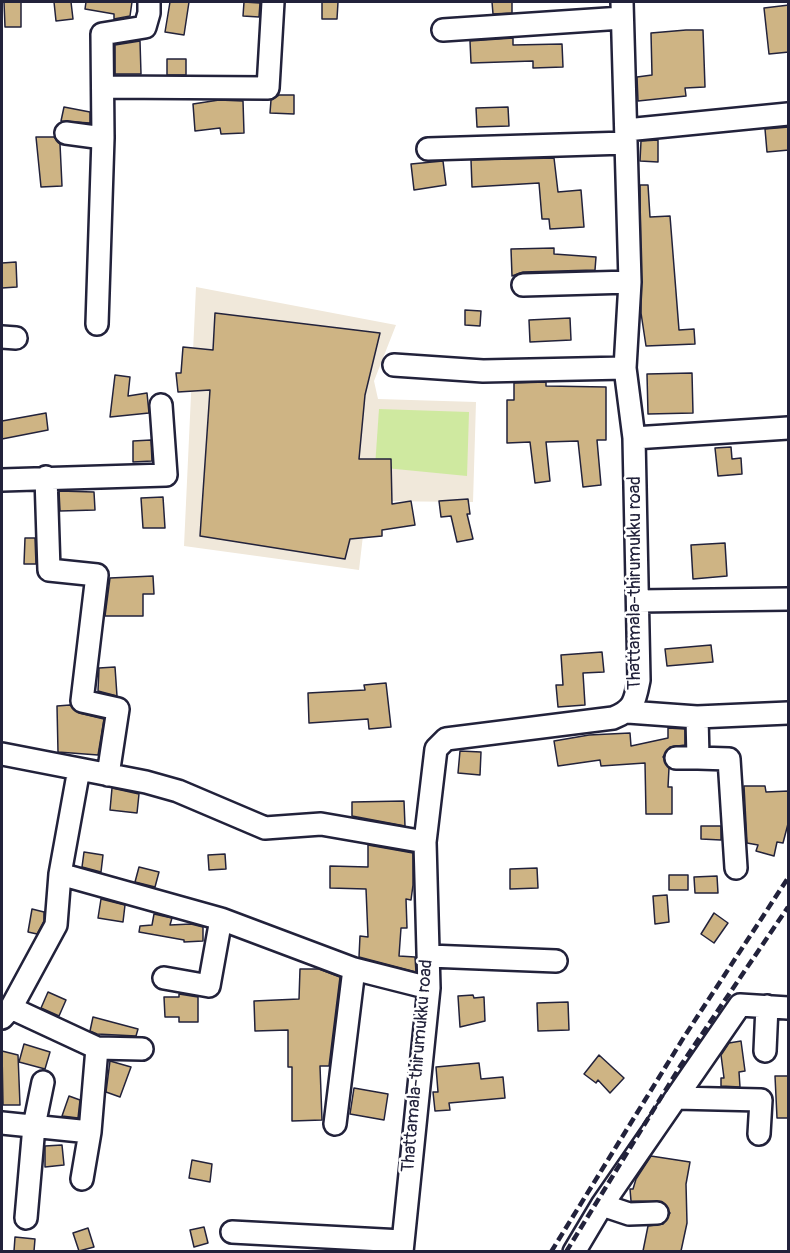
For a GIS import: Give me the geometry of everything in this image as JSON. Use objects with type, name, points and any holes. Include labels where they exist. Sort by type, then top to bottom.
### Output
[{"type":"street","points":[[97,324],[103,138],[102,34],[144,27],[149,13],[149,2]]},
{"type":"street","points":[[103,87],[268,88],[273,2]]},
{"type":"street","points":[[443,30],[622,10]]},
{"type":"street","name":"Thattamala-thirumukku road","points":[[402,1246],[429,988],[425,843],[436,749],[446,740],[598,721],[628,712],[636,698],[639,680],[634,438],[625,369],[630,282],[622,10]]},
{"type":"street","points":[[428,149],[626,137],[789,114]]},
{"type":"street","points":[[66,133],[103,138]]},
{"type":"street","points":[[523,285],[630,282]]},
{"type":"street","points":[[394,365],[483,370],[625,369]]},
{"type":"street","points":[[2,480],[166,475],[161,405]]},
{"type":"street","points":[[634,438],[789,428]]},
{"type":"street","points":[[46,477],[49,570],[97,576],[82,701],[118,709],[108,775]]},
{"type":"street","points":[[638,601],[789,599]]},
{"type":"street","points":[[628,712],[697,717],[789,713]]},
{"type":"street","points":[[697,717],[698,758]]},
{"type":"street","points":[[2,754],[178,791],[265,828],[328,825],[425,843]]},
{"type":"street","points":[[676,758],[729,759],[736,867]]},
{"type":"street","points":[[79,770],[60,874],[56,925],[6,1013],[97,1048],[142,1049]]},
{"type":"street","points":[[60,874],[221,919],[354,969],[429,988]]},
{"type":"street","points":[[164,978],[209,986],[221,919]]},
{"type":"street","points":[[429,956],[556,961]]},
{"type":"street","points":[[335,1124],[354,969]]},
{"type":"street","points":[[574,1251],[602,1205],[740,1005],[789,1008]]},
{"type":"street","points":[[765,1051],[767,1006]]},
{"type":"street","points":[[82,1179],[90,1132],[97,1048]]},
{"type":"street","points":[[26,1218],[34,1126],[43,1082]]},
{"type":"street","points":[[676,1098],[761,1100],[759,1134]]},
{"type":"street","points":[[2,1123],[90,1132]]},
{"type":"street","points":[[602,1205],[629,1214],[657,1213]]},
{"type":"street","points":[[232,1232],[402,1246]]},
{"type":"shaded area","points":[[196,287],[396,325],[374,381],[378,399],[476,402],[473,502],[367,501],[359,570],[184,546]]},
{"type":"green space","points":[[379,409],[469,412],[467,476],[375,467]]},
{"type":"building","points":[[4,2],[21,2],[21,27],[5,27]]},
{"type":"building","points":[[54,2],[71,2],[73,19],[56,21]]},
{"type":"building","points":[[86,2],[132,2],[130,16],[114,19],[114,14],[85,9]]},
{"type":"building","points":[[170,2],[189,2],[184,35],[165,32]]},
{"type":"building","points":[[244,2],[260,3],[259,17],[243,16]]},
{"type":"building","points":[[322,2],[338,2],[337,19],[322,19]]},
{"type":"building","points":[[492,2],[512,2],[512,13],[493,14]]},
{"type":"building","points":[[789,5],[789,52],[769,54],[764,8]]},
{"type":"building","points":[[703,30],[705,87],[685,88],[686,96],[638,101],[637,77],[652,75],[651,33]]},
{"type":"building","points":[[513,38],[513,45],[562,44],[563,67],[533,68],[533,61],[471,63],[470,41]]},
{"type":"building","points":[[140,41],[141,74],[115,74],[115,45]]},
{"type":"building","points":[[167,59],[186,59],[186,75],[167,75]]},
{"type":"building","points":[[279,95],[294,95],[294,114],[270,113],[271,100]]},
{"type":"building","points":[[219,100],[243,101],[244,133],[221,134],[220,128],[195,131],[193,104]]},
{"type":"building","points":[[64,107],[90,112],[90,123],[61,121]]},
{"type":"building","points":[[508,107],[509,126],[477,127],[476,108]]},
{"type":"building","points":[[789,127],[789,150],[767,152],[765,129]]},
{"type":"building","points":[[36,137],[54,137],[60,144],[62,186],[41,187]]},
{"type":"building","points":[[658,140],[658,162],[640,161],[641,141]]},
{"type":"building","points":[[554,158],[558,192],[581,190],[584,227],[550,229],[549,219],[542,219],[539,183],[472,187],[471,160]]},
{"type":"building","points":[[443,161],[446,185],[414,190],[411,164]]},
{"type":"building","points":[[640,185],[648,185],[650,217],[670,216],[679,330],[694,329],[695,344],[646,346],[641,313]]},
{"type":"building","points":[[554,248],[554,254],[596,257],[595,270],[523,272],[512,276],[511,249]]},
{"type":"building","points":[[16,262],[17,287],[2,288],[2,263]]},
{"type":"building","points":[[465,310],[481,311],[480,326],[465,325]]},
{"type":"building","points":[[215,313],[380,333],[365,395],[359,459],[391,459],[392,504],[411,501],[415,525],[382,530],[382,536],[350,539],[345,559],[200,536],[210,390],[178,392],[176,373],[181,373],[183,347],[213,350]]},
{"type":"building","points":[[570,318],[571,340],[530,342],[529,320]]},
{"type":"building","points":[[692,373],[693,413],[648,414],[647,374]]},
{"type":"building","points":[[115,375],[130,377],[128,396],[147,393],[149,413],[110,417]]},
{"type":"building","points":[[546,382],[546,386],[606,387],[606,440],[597,440],[601,485],[583,487],[578,441],[546,442],[550,481],[535,483],[530,442],[507,443],[507,400],[514,400],[514,383]]},
{"type":"building","points":[[46,413],[48,430],[2,439],[2,421]]},
{"type":"building","points":[[151,440],[152,461],[133,462],[133,441]]},
{"type":"building","points":[[731,447],[732,459],[741,458],[742,474],[718,476],[715,448]]},
{"type":"building","points":[[59,491],[94,492],[95,510],[60,511]]},
{"type":"building","points":[[163,497],[165,528],[143,528],[141,498]]},
{"type":"building","points":[[468,499],[470,514],[467,514],[473,539],[457,542],[451,516],[441,517],[439,501]]},
{"type":"building","points":[[25,538],[35,538],[36,564],[24,564]]},
{"type":"building","points":[[725,543],[727,576],[693,579],[691,545]]},
{"type":"building","points":[[153,576],[154,594],[143,594],[143,616],[105,616],[110,578]]},
{"type":"building","points":[[711,645],[713,662],[667,666],[665,649]]},
{"type":"building","points":[[602,652],[604,672],[583,673],[585,705],[558,707],[556,685],[563,685],[561,655]]},
{"type":"building","points":[[115,667],[117,696],[98,691],[99,668]]},
{"type":"building","points":[[386,683],[391,727],[369,729],[368,719],[309,723],[308,693],[365,690],[364,685]]},
{"type":"building","points":[[70,705],[79,713],[104,719],[98,755],[58,752],[57,706]]},
{"type":"building","points":[[668,728],[685,729],[685,745],[670,747],[663,757],[669,768],[668,787],[672,787],[672,814],[646,814],[645,763],[601,766],[600,760],[558,766],[554,741],[589,735],[630,733],[631,746],[668,738]]},
{"type":"building","points":[[460,751],[481,752],[480,775],[458,773]]},
{"type":"building","points":[[744,786],[765,786],[766,792],[789,791],[789,820],[783,843],[777,842],[774,856],[756,851],[758,845],[747,843]]},
{"type":"building","points":[[112,788],[139,794],[137,813],[110,810]]},
{"type":"building","points":[[404,801],[405,826],[352,816],[352,802]]},
{"type":"building","points":[[701,826],[721,826],[721,840],[701,839]]},
{"type":"building","points":[[368,845],[413,853],[411,900],[406,899],[407,928],[401,928],[399,956],[415,957],[416,972],[359,957],[360,936],[368,937],[366,889],[330,888],[330,866],[368,867]]},
{"type":"building","points":[[84,852],[103,855],[101,872],[82,867]]},
{"type":"building","points":[[225,854],[226,869],[209,870],[208,855]]},
{"type":"building","points":[[139,867],[159,872],[155,887],[135,882]]},
{"type":"building","points":[[537,868],[538,888],[510,889],[510,869]]},
{"type":"building","points":[[669,875],[688,875],[688,890],[669,890]]},
{"type":"building","points":[[717,876],[718,893],[695,893],[694,877]]},
{"type":"building","points":[[667,895],[669,922],[655,924],[653,896]]},
{"type":"building","points":[[101,899],[125,905],[123,922],[98,918]]},
{"type":"building","points":[[32,909],[44,912],[44,921],[37,934],[28,932]]},
{"type":"building","points":[[714,913],[728,923],[714,943],[701,934]]},
{"type":"building","points":[[154,914],[172,918],[170,925],[191,924],[203,927],[203,941],[184,942],[184,940],[139,932],[140,926],[152,925]]},
{"type":"building","points":[[300,969],[319,969],[340,977],[329,1066],[320,1066],[322,1120],[292,1121],[292,1067],[288,1067],[288,1030],[255,1031],[254,1001],[299,999]]},
{"type":"building","points":[[48,992],[66,1000],[59,1016],[41,1008]]},
{"type":"building","points":[[179,994],[198,997],[198,1022],[179,1022],[179,1017],[165,1017],[164,997],[179,997]]},
{"type":"building","points":[[473,995],[474,998],[484,997],[485,1021],[460,1027],[458,996]]},
{"type":"building","points":[[568,1002],[569,1030],[538,1031],[537,1003]]},
{"type":"building","points":[[93,1017],[138,1029],[136,1036],[97,1034],[90,1031]]},
{"type":"building","points":[[741,1041],[745,1071],[739,1072],[740,1087],[721,1086],[721,1078],[724,1078],[721,1055],[729,1043]]},
{"type":"building","points":[[24,1044],[50,1052],[45,1069],[19,1062]]},
{"type":"building","points":[[2,1051],[18,1055],[20,1105],[3,1105]]},
{"type":"building","points":[[599,1055],[624,1078],[610,1093],[598,1080],[596,1083],[584,1074]]},
{"type":"building","points":[[110,1061],[131,1067],[120,1097],[106,1092]]},
{"type":"building","points":[[479,1063],[481,1079],[503,1077],[505,1098],[449,1103],[450,1110],[435,1111],[433,1092],[438,1092],[436,1067]]},
{"type":"building","points":[[775,1076],[789,1076],[789,1118],[777,1118]]},
{"type":"building","points":[[354,1088],[388,1094],[384,1120],[350,1114]]},
{"type":"building","points":[[69,1096],[80,1100],[78,1118],[62,1116]]},
{"type":"building","points":[[62,1145],[64,1165],[45,1167],[45,1146]]},
{"type":"building","points":[[651,1156],[690,1162],[686,1184],[687,1223],[681,1251],[643,1251],[648,1226],[663,1224],[670,1213],[662,1202],[631,1201],[630,1189],[633,1189],[636,1179]]},
{"type":"building","points":[[192,1160],[212,1164],[210,1182],[189,1178]]},
{"type":"building","points":[[204,1227],[208,1243],[194,1247],[190,1230]]},
{"type":"building","points":[[88,1228],[94,1247],[79,1251],[73,1233]]},
{"type":"building","points":[[15,1237],[35,1239],[34,1251],[14,1251]]},
{"type":"railway","points":[[551,1252],[684,1037],[788,878]]},
{"type":"railway","points":[[566,1252],[681,1065],[788,907]]}]
